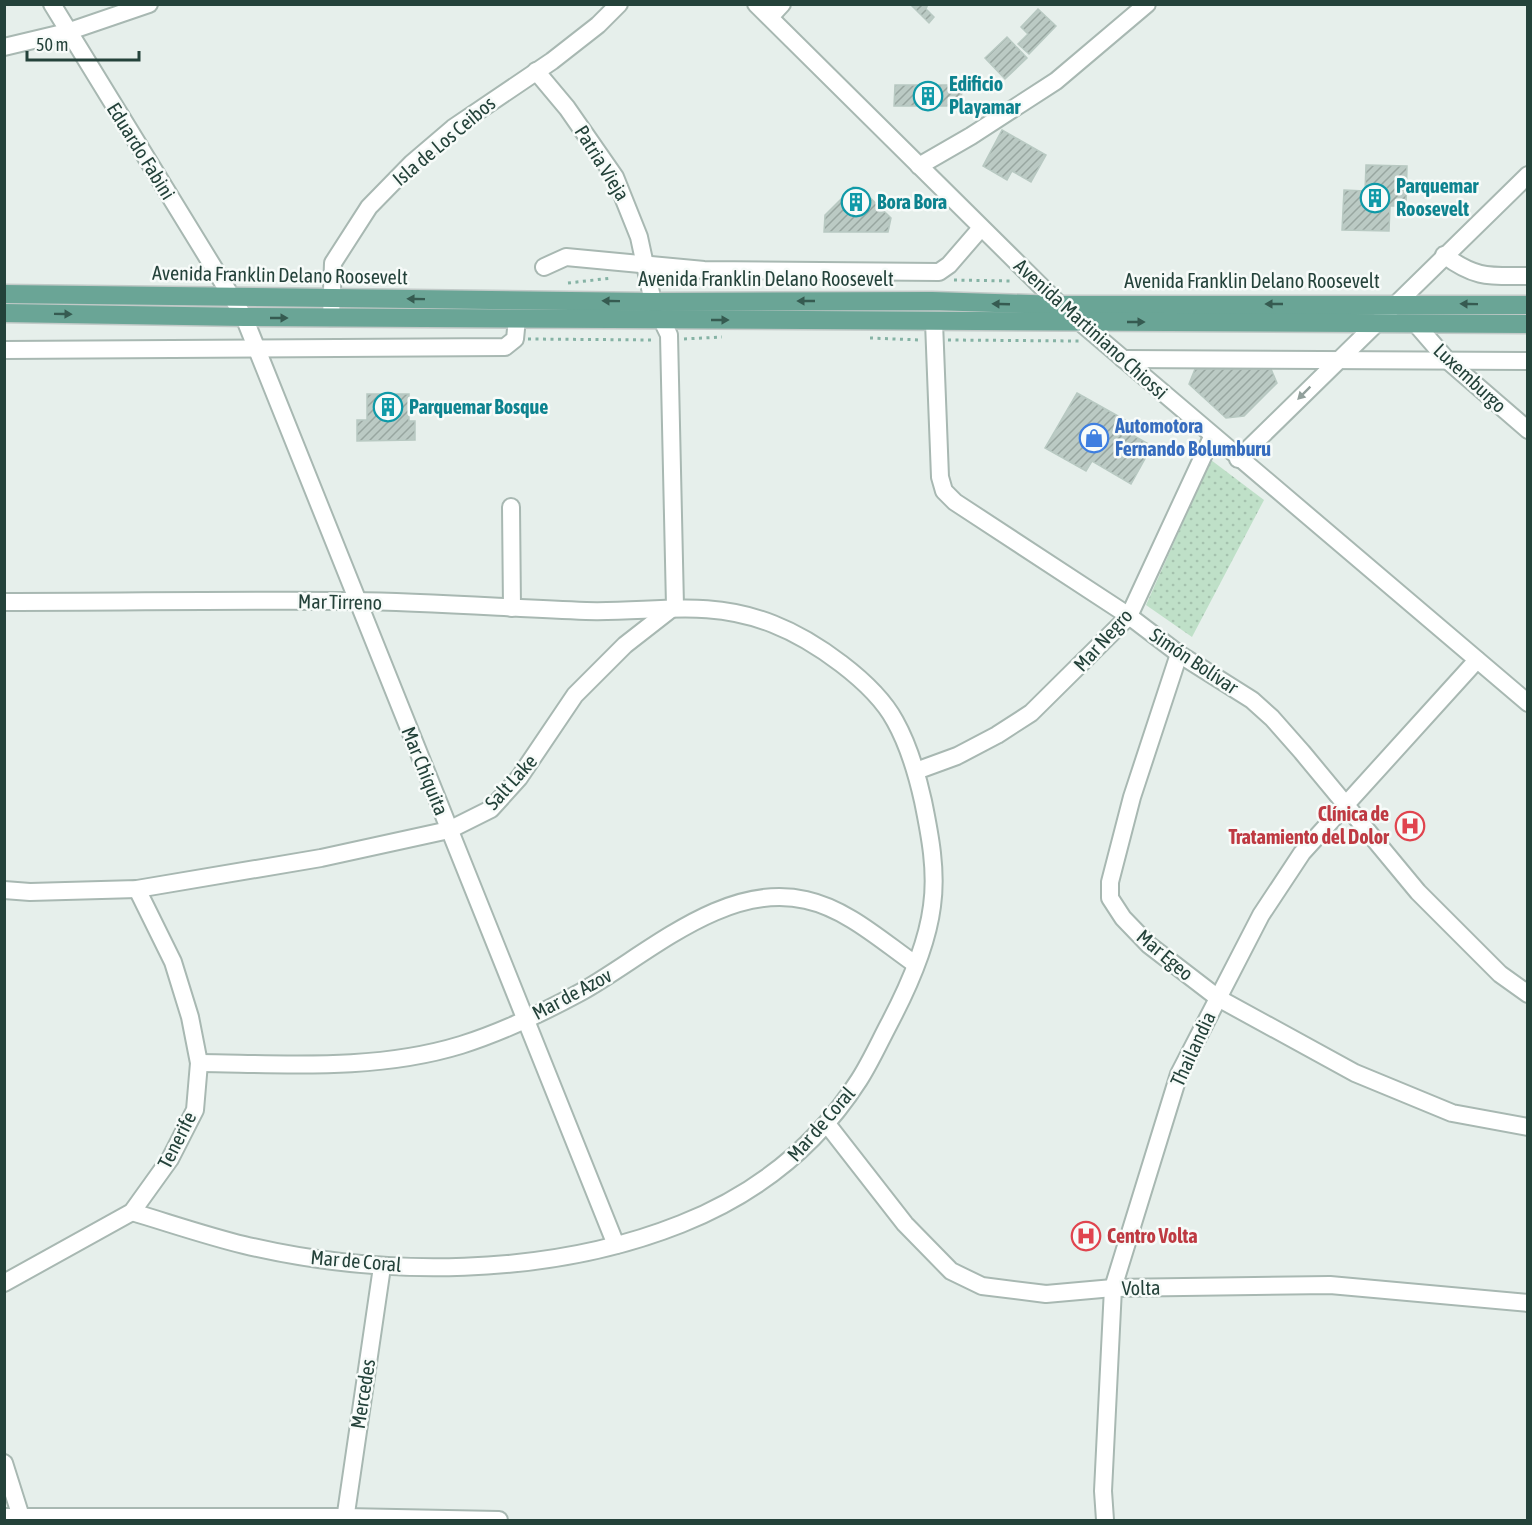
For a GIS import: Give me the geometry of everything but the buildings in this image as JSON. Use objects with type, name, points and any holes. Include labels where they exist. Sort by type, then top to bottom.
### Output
[{"type":"main road","name":"Avenida Franklin Delano Roosevelt","points":[[4,294],[653,302],[932,301],[1060,305],[1395,303],[1527,305]]},
{"type":"main road","name":"Avenida Franklin Delano Roosevelt","points":[[4,313],[662,320],[934,331],[1078,321],[1527,324]]},
{"type":"street","name":"Eduardo Fabini","points":[[52,4],[67,32],[232,297]]},
{"type":"street","points":[[4,47],[67,32],[149,4]]},
{"type":"street","name":"Isla de Los Ceibos","points":[[331,318],[333,263],[369,207],[412,163],[453,128],[598,26],[619,4]]},
{"type":"street","name":"Avenida Martiniano Chiossi","points":[[756,4],[1060,305],[1212,437],[1527,703]]},
{"type":"street","points":[[770,17],[782,4]]},
{"type":"street","points":[[919,166],[971,136],[1056,81],[1147,4]]},
{"type":"street","name":"Patria Vieja","points":[[536,71],[567,108],[615,177],[639,237],[643,265],[653,302],[662,320]]},
{"type":"street","points":[[1238,459],[1336,360],[1527,176]]},
{"type":"street","points":[[544,267],[566,257],[704,270],[939,272],[949,265],[981,228]]},
{"type":"street","points":[[1444,255],[1460,267],[1482,276],[1527,276]]},
{"type":"street","name":"Mar Chiquita","points":[[232,297],[244,317],[616,1245]]},
{"type":"street","points":[[4,350],[506,347],[515,339],[517,319]]},
{"type":"street","points":[[662,320],[669,340],[675,606]]},
{"type":"street","name":"Luxemburgo","points":[[1415,323],[1447,360],[1527,430]]},
{"type":"street","name":"Simón Bolívar","points":[[934,331],[940,477],[944,491],[955,502],[1129,616],[1179,654],[1227,683],[1272,718],[1345,802],[1418,892],[1500,974],[1527,994]]},
{"type":"street","points":[[1123,359],[1527,361]]},
{"type":"street","name":"Mar Negro","points":[[916,771],[967,751],[1031,713],[1129,616],[1212,437]]},
{"type":"street","points":[[512,507],[512,608]]},
{"type":"street","name":"Mar Tirreno","points":[[4,602],[357,602],[625,612],[675,606]]},
{"type":"street","name":"Mar de Coral","points":[[132,1212],[244,1245],[327,1261],[382,1267],[480,1265],[542,1260],[616,1245],[681,1224],[740,1195],[784,1167],[827,1124],[860,1079],[898,1005],[926,934],[933,902],[933,871],[929,832],[916,771],[894,718],[857,677],[811,642],[772,624],[727,609],[675,606]]},
{"type":"street","name":"Salt Lake","points":[[4,890],[30,892],[137,889],[321,858],[448,830],[491,809],[519,778],[575,695],[625,645],[675,606]]},
{"type":"street","name":"Mar Egeo","points":[[1179,654],[1132,797],[1110,882],[1110,898],[1123,918],[1149,945],[1218,998],[1345,1068],[1413,1099],[1452,1113],[1527,1127]]},
{"type":"street","name":"Thailandia","points":[[1105,1521],[1103,1491],[1113,1288],[1179,1074],[1261,915],[1302,853],[1345,802],[1477,660]]},
{"type":"street","name":"Tenerife","points":[[4,1283],[132,1212],[170,1159],[195,1110],[199,1063],[190,1017],[173,962],[137,889]]},
{"type":"street","name":"Mar de Azov","points":[[199,1063],[333,1065],[395,1060],[461,1045],[524,1020],[581,992],[680,929],[723,909],[763,897],[805,899],[835,909],[915,964]]},
{"type":"street","name":"Volta","points":[[827,1124],[905,1224],[951,1271],[982,1286],[1046,1294],[1113,1288],[1330,1285],[1527,1303]]},
{"type":"street","name":"Mercedes","points":[[345,1519],[382,1267]]},
{"type":"street","points":[[4,1463],[16,1519],[499,1521]]},
{"type":"path","points":[[865,338],[934,331],[1102,342]]},
{"type":"path","points":[[515,339],[669,340],[727,337]]},
{"type":"green space","points":[[1211,460],[1264,500],[1192,637],[1146,605]]},
{"type":"place","name":"Edificio Playamar","points":[[928,96]]},
{"type":"place","name":"Parquemar Roosevelt","points":[[1375,198]]},
{"type":"place","name":"Bora Bora","points":[[856,202]]},
{"type":"place","name":"Parquemar Bosque","points":[[388,407]]},
{"type":"place","name":"Automotora Fernando Bolumburu","points":[[1094,438]]},
{"type":"place","name":"Clínica de Tratamiento del Dolor","points":[[1410,826]]},
{"type":"place","name":"Centro Volta","points":[[1086,1236]]}]
